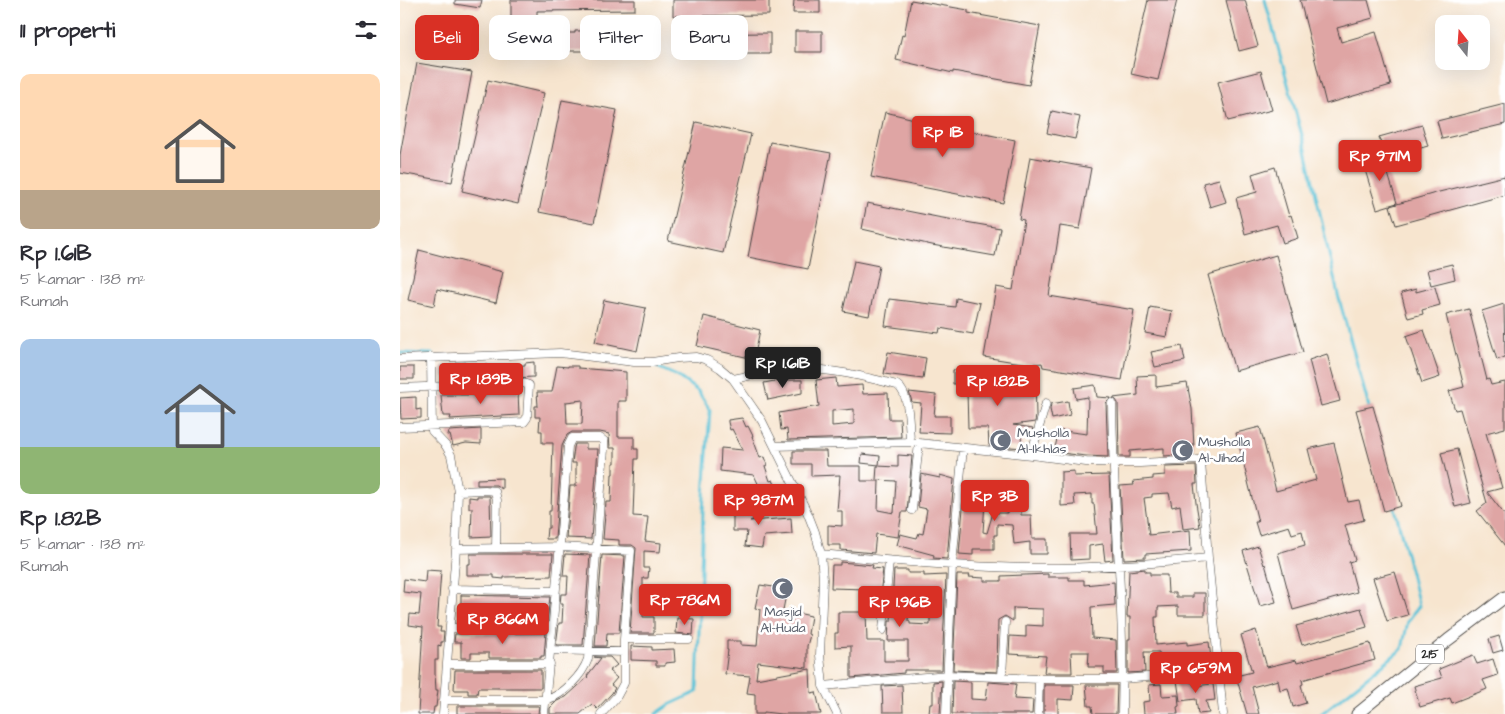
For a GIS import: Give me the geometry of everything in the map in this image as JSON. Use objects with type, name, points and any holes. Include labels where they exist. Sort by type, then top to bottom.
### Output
[{"type":"main road","name":"215","points":[[1357,714],[1448,640],[1505,597]]},
{"type":"street","points":[[400,359],[560,353],[646,362],[696,357],[713,363],[733,379],[762,422],[808,514],[821,554],[823,579],[820,655],[823,686],[838,714]]},
{"type":"street","points":[[432,357],[432,433],[446,446],[451,455],[458,491],[456,549],[443,714]]},
{"type":"street","points":[[733,379],[798,368],[828,370],[897,385],[902,388],[905,395],[910,442]]},
{"type":"street","points":[[400,388],[524,383],[529,385],[527,418],[524,422],[400,427]]},
{"type":"street","points":[[1031,454],[1046,402]]},
{"type":"street","points":[[1112,403],[1112,463],[1119,566],[1123,679],[1122,714]]},
{"type":"street","points":[[445,700],[546,700],[555,697],[565,689],[582,671],[588,659],[604,444],[602,439],[593,437],[574,437],[569,440],[551,627],[550,664],[546,700],[544,714]]},
{"type":"street","points":[[774,446],[910,442],[1031,454],[1086,462],[1140,463],[1197,459],[1201,462],[1223,714]]},
{"type":"street","points":[[912,510],[919,443]]},
{"type":"street","points":[[946,714],[952,565],[963,448]]},
{"type":"street","points":[[458,491],[495,491],[497,500],[496,548]]},
{"type":"street","points":[[456,549],[560,547],[631,551],[624,639],[625,673],[622,689],[601,714]]},
{"type":"street","points":[[821,554],[889,561],[1030,568],[1119,566],[1208,558]]},
{"type":"street","points":[[883,630],[889,561]]},
{"type":"street","points":[[452,589],[555,591]]},
{"type":"street","points":[[1002,676],[1005,622]]},
{"type":"street","points":[[450,628],[551,627]]},
{"type":"street","points":[[624,639],[689,639]]},
{"type":"street","points":[[550,650],[624,652]]},
{"type":"street","points":[[447,664],[550,664]]},
{"type":"street","points":[[823,686],[948,675],[1039,679],[1123,679],[1218,671]]},
{"type":"street","points":[[1038,714],[1039,679]]},
{"type":"building","points":[[455,0],[482,0],[480,8],[455,4]]},
{"type":"building","points":[[511,0],[635,0],[635,10],[537,11],[537,15],[511,15]]},
{"type":"building","points":[[673,0],[769,0],[769,15],[673,15]]},
{"type":"building","points":[[794,0],[820,0],[820,13],[793,13]]},
{"type":"building","points":[[911,0],[1040,26],[1029,85],[953,71],[953,73],[896,60],[902,35],[904,36]]},
{"type":"building","points":[[1148,0],[1177,0],[1158,80],[1131,74]]},
{"type":"building","points":[[1226,0],[1245,0],[1258,46],[1239,51]]},
{"type":"building","points":[[1300,0],[1368,0],[1373,18],[1337,28],[1341,42],[1376,32],[1391,85],[1326,104]]},
{"type":"building","points":[[575,31],[580,31],[580,51],[570,51],[570,33],[575,33]]},
{"type":"building","points":[[795,31],[822,31],[822,52],[795,52]]},
{"type":"building","points":[[748,33],[770,33],[770,54],[748,54]]},
{"type":"building","points":[[417,63],[472,72],[452,182],[400,173],[400,155]]},
{"type":"building","points":[[1261,71],[1272,110],[1228,121],[1218,82]]},
{"type":"building","points":[[488,80],[544,93],[518,204],[462,191]]},
{"type":"building","points":[[562,100],[617,110],[594,223],[539,212]]},
{"type":"building","points":[[1505,104],[1505,124],[1442,139],[1437,121]]},
{"type":"building","points":[[1052,111],[1080,117],[1075,139],[1047,133]]},
{"type":"building","points":[[885,112],[1015,140],[1003,203],[871,177]]},
{"type":"building","points":[[696,122],[751,134],[723,253],[668,241]]},
{"type":"building","points":[[1422,125],[1428,146],[1385,158],[1379,137]]},
{"type":"building","points":[[770,142],[831,153],[808,269],[748,257]]},
{"type":"building","points":[[1382,154],[1397,203],[1377,209],[1362,160]]},
{"type":"building","points":[[1030,157],[1091,168],[1080,229],[1060,226],[1049,296],[1134,310],[1122,380],[1043,367],[1042,363],[1034,365],[984,357],[996,287],[1013,290],[1024,220],[1019,219]]},
{"type":"building","points":[[1275,167],[1289,216],[1291,215],[1298,238],[1283,243],[1277,225],[1245,234],[1236,198],[1257,192],[1252,174]]},
{"type":"building","points":[[1505,176],[1505,195],[1396,225],[1390,206]]},
{"type":"building","points":[[1219,179],[1226,202],[1210,207],[1203,183]]},
{"type":"building","points":[[867,203],[1000,228],[995,256],[932,245],[862,229]]},
{"type":"building","points":[[419,250],[503,272],[496,303],[437,289],[434,306],[408,300]]},
{"type":"building","points":[[1276,255],[1303,352],[1235,371],[1208,275]]},
{"type":"building","points":[[854,261],[879,266],[869,316],[843,311]]},
{"type":"building","points":[[1452,264],[1455,279],[1431,285],[1427,270]]},
{"type":"building","points":[[1435,287],[1440,305],[1422,310],[1423,314],[1408,318],[1401,293],[1416,289],[1416,292]]},
{"type":"building","points":[[956,298],[980,303],[973,334],[940,328],[939,333],[885,326],[889,299],[955,307]]},
{"type":"building","points":[[604,300],[646,308],[637,351],[595,342]]},
{"type":"building","points":[[1504,304],[1505,357],[1497,360],[1482,311]]},
{"type":"building","points":[[1150,307],[1172,311],[1167,337],[1145,333]]},
{"type":"building","points":[[1469,309],[1487,380],[1489,379],[1491,385],[1505,382],[1505,428],[1486,433],[1502,488],[1487,492],[1505,515],[1505,546],[1477,511],[1487,503],[1460,409],[1455,410],[1449,391],[1464,387],[1446,315]]},
{"type":"building","points":[[704,316],[760,330],[754,359],[697,346]]},
{"type":"building","points":[[1424,330],[1440,377],[1422,383],[1406,336]]},
{"type":"building","points":[[1182,346],[1185,361],[1155,367],[1151,352]]},
{"type":"building","points":[[888,352],[926,358],[923,379],[884,374]]},
{"type":"building","points":[[1327,354],[1340,401],[1321,406],[1309,360]]},
{"type":"building","points":[[534,362],[534,377],[443,377],[442,366],[487,365],[487,369],[512,368],[512,366]]},
{"type":"building","points":[[557,366],[578,366],[578,368],[626,372],[626,401],[618,401],[618,437],[634,437],[634,449],[638,449],[638,459],[635,459],[633,516],[648,517],[645,541],[661,543],[660,552],[644,551],[644,568],[649,568],[648,578],[643,578],[643,617],[654,617],[654,633],[630,633],[636,548],[632,545],[619,545],[619,540],[603,539],[606,502],[611,502],[613,463],[615,463],[615,448],[610,448],[609,434],[600,432],[572,432],[567,435],[562,446],[555,539],[546,539],[547,528],[549,528],[549,511],[551,511],[553,443],[542,443],[542,431],[539,431],[540,417],[535,417],[535,406],[538,406],[537,392],[552,392]],"holes":[[[583,400],[582,424],[567,424],[566,402]]]},
{"type":"building","points":[[400,367],[414,367],[414,379],[400,379]]},
{"type":"building","points":[[953,370],[969,370],[969,379],[1001,375],[1002,392],[1023,392],[1022,377],[1035,376],[1035,422],[1013,425],[1033,428],[1031,434],[1021,434],[1022,448],[989,445],[988,428],[968,428],[967,391],[957,392],[958,384],[953,384]]},
{"type":"building","points":[[1156,375],[1156,387],[1187,383],[1192,409],[1194,447],[1180,448],[1180,455],[1164,456],[1164,448],[1130,451],[1130,457],[1119,457],[1118,403],[1113,398],[1138,395],[1137,376]]},
{"type":"building","points":[[836,378],[837,387],[862,385],[863,394],[888,393],[889,419],[900,419],[901,437],[788,440],[787,429],[781,430],[779,413],[819,406],[816,380]],"holes":[[[854,409],[854,424],[832,426],[832,411]]]},
{"type":"building","points":[[780,380],[802,380],[802,393],[768,400],[764,383]]},
{"type":"building","points":[[1095,385],[1097,397],[1111,398],[1106,403],[1108,457],[1054,452],[1057,439],[1055,439],[1056,430],[1087,434],[1088,397],[1076,399],[1074,388]]},
{"type":"building","points":[[518,391],[519,415],[450,419],[451,416],[443,416],[441,395],[477,395],[477,392]]},
{"type":"building","points":[[909,392],[936,395],[934,416],[950,416],[950,433],[919,432],[921,403],[912,402]]},
{"type":"building","points":[[416,397],[416,410],[421,409],[421,418],[401,419],[400,398]]},
{"type":"building","points":[[1068,401],[1070,415],[1052,419],[1051,404]]},
{"type":"building","points":[[1373,406],[1401,506],[1384,511],[1356,410]]},
{"type":"building","points":[[742,418],[753,436],[760,458],[764,457],[770,481],[773,480],[784,505],[771,511],[754,475],[720,471],[721,448],[743,450],[732,429],[730,430],[728,422],[728,420]]},
{"type":"building","points":[[1260,427],[1276,491],[1316,480],[1308,449],[1334,443],[1348,502],[1359,500],[1364,520],[1345,525],[1355,560],[1349,562],[1357,592],[1293,610],[1278,553],[1305,545],[1302,531],[1292,534],[1289,526],[1259,535],[1255,522],[1258,522],[1236,433]]},
{"type":"building","points":[[481,429],[481,444],[466,443],[453,446],[450,435],[448,435],[449,431]]},
{"type":"building","points":[[575,444],[586,444],[586,449],[598,449],[591,539],[566,538],[570,486],[576,486],[576,463],[572,463]]},
{"type":"building","points":[[1457,449],[1471,503],[1455,507],[1441,453]]},
{"type":"building","points":[[793,451],[826,451],[827,466],[861,466],[861,481],[879,481],[878,510],[894,513],[896,481],[876,480],[877,466],[898,467],[898,455],[912,456],[907,512],[902,512],[898,537],[876,534],[874,553],[841,550],[841,545],[828,545],[828,525],[842,526],[842,511],[837,511],[840,475],[811,476],[811,464],[793,464]]},
{"type":"building","points":[[862,454],[880,456],[879,465],[861,463]]},
{"type":"building","points":[[1196,466],[1197,484],[1194,484],[1200,527],[1183,529],[1180,505],[1172,507],[1169,493],[1152,494],[1152,497],[1144,498],[1149,535],[1190,530],[1191,551],[1145,554],[1145,558],[1124,559],[1120,486],[1134,485],[1133,481],[1153,479],[1153,476],[1165,475],[1165,467]]},
{"type":"building","points":[[1074,471],[1074,476],[1109,475],[1113,560],[1105,561],[1103,544],[1089,546],[1089,559],[1071,560],[1070,534],[1097,534],[1092,494],[1074,495],[1075,505],[1061,506],[1061,472]]},
{"type":"building","points":[[921,474],[940,478],[940,475],[954,479],[947,559],[933,558],[934,555],[897,545],[900,534],[917,538],[919,533],[923,534],[927,509],[918,507]]},
{"type":"building","points":[[502,478],[502,489],[496,485],[477,485],[477,479]]},
{"type":"building","points":[[1001,481],[1019,485],[1016,496],[1021,496],[1021,515],[1031,515],[1032,539],[1047,539],[1047,554],[1030,554],[1030,542],[1014,544],[1012,525],[997,524],[997,535],[994,535],[994,549],[973,549],[973,555],[959,554],[965,486],[986,487],[983,532],[987,533],[995,506],[998,507],[997,513],[1007,513],[1007,493],[998,491]]},
{"type":"building","points":[[477,496],[490,496],[491,536],[471,537],[472,508],[469,508],[469,497],[477,498]]},
{"type":"building","points":[[733,507],[767,513],[750,521],[791,518],[792,534],[764,536],[762,548],[745,546],[747,531],[733,531]]},
{"type":"building","points":[[1258,546],[1276,602],[1260,606],[1243,551]]},
{"type":"building","points":[[470,554],[553,554],[551,576],[504,577],[504,579],[494,578],[494,575],[467,575],[467,564],[470,564]]},
{"type":"building","points":[[565,554],[590,555],[583,645],[556,645],[559,623],[562,623],[563,604],[560,604],[561,594],[567,594],[568,576],[563,576]]},
{"type":"building","points":[[602,555],[625,556],[619,633],[607,633],[606,646],[595,646]]},
{"type":"building","points":[[840,562],[873,565],[872,568],[883,569],[880,596],[865,595],[866,589],[831,588],[832,565],[840,565]]},
{"type":"building","points":[[1145,569],[1145,572],[1150,572],[1150,575],[1167,575],[1168,593],[1176,593],[1176,597],[1193,597],[1193,593],[1205,593],[1205,615],[1178,615],[1178,606],[1158,607],[1158,617],[1155,617],[1156,645],[1187,642],[1187,645],[1209,642],[1211,659],[1188,661],[1189,668],[1173,669],[1172,660],[1160,661],[1159,652],[1144,652],[1145,672],[1128,673],[1128,639],[1130,639],[1130,617],[1127,617],[1129,571]]},
{"type":"building","points":[[426,570],[441,571],[437,627],[441,627],[440,632],[444,632],[443,642],[441,642],[441,646],[438,645],[438,660],[435,660],[436,690],[438,690],[436,707],[434,707],[433,714],[418,714],[423,627],[409,625],[410,614],[419,615],[421,594],[403,592],[404,579],[425,582]]},
{"type":"building","points":[[894,570],[908,570],[908,573],[924,573],[924,576],[946,575],[942,670],[904,670],[904,673],[851,678],[851,646],[835,647],[835,633],[838,633],[838,612],[866,612],[867,641],[884,641],[884,661],[908,661],[908,641],[888,641],[889,621],[891,621]],"holes":[[[909,605],[930,605],[930,625],[910,624],[908,621]]]},
{"type":"building","points":[[1395,572],[1408,615],[1387,621],[1373,578]]},
{"type":"building","points":[[1048,574],[1048,577],[1069,577],[1069,580],[1084,580],[1084,585],[1114,582],[1115,605],[1091,607],[1092,638],[1116,640],[1117,673],[1104,673],[1104,667],[1088,667],[1089,652],[1071,652],[1072,673],[1044,673],[1046,656],[1009,654],[1010,636],[1026,637],[1026,625],[1043,626],[1043,609],[1013,608],[1013,621],[1005,616],[998,620],[997,672],[953,670],[957,575],[984,578],[984,581],[1001,581],[1001,576]]},
{"type":"building","points":[[760,585],[787,589],[783,610],[811,616],[808,634],[810,635],[807,646],[807,668],[758,662],[756,679],[810,669],[811,693],[816,692],[821,714],[764,712],[764,714],[755,714],[755,694],[747,693],[750,676],[725,674],[728,650],[727,641],[741,641],[741,645],[757,646],[760,609],[755,608]]},
{"type":"building","points":[[461,595],[550,597],[547,621],[492,622],[492,617],[461,616]]},
{"type":"building","points":[[1361,608],[1367,627],[1302,645],[1296,626]]},
{"type":"building","points":[[677,618],[694,619],[693,635],[676,633]]},
{"type":"building","points":[[1256,630],[1267,667],[1296,660],[1297,663],[1370,643],[1375,660],[1302,680],[1303,684],[1301,685],[1306,703],[1293,707],[1288,688],[1280,690],[1278,680],[1252,687],[1259,714],[1247,714],[1236,676],[1252,672],[1241,635]]},
{"type":"building","points":[[546,633],[544,656],[541,656],[541,658],[489,658],[489,653],[471,653],[471,658],[461,658],[461,642],[454,642],[455,634]]},
{"type":"building","points":[[1499,636],[1503,650],[1493,653],[1489,639]]},
{"type":"building","points":[[631,646],[652,647],[652,650],[674,649],[675,662],[665,663],[665,666],[656,666],[656,661],[631,660]]},
{"type":"building","points":[[1473,655],[1477,664],[1493,659],[1498,675],[1483,680],[1487,689],[1452,703],[1450,698],[1420,707],[1414,686],[1442,678],[1439,669]]},
{"type":"building","points":[[594,657],[610,657],[617,665],[609,671],[617,678],[611,685],[615,688],[612,693],[597,709],[592,704],[580,714],[550,714],[550,708],[557,701],[566,697],[588,677],[601,658]]},
{"type":"building","points":[[455,670],[541,670],[541,688],[478,688],[477,694],[468,694],[468,690],[454,690]]},
{"type":"building","points":[[1190,679],[1194,686],[1213,684],[1215,700],[1206,701],[1209,713],[1198,714],[1196,699],[1180,701],[1177,680]]},
{"type":"building","points":[[942,681],[940,714],[929,714],[930,704],[933,704],[933,682]]},
{"type":"building","points":[[953,681],[971,682],[971,699],[986,700],[988,682],[1016,684],[1014,699],[1033,700],[1032,714],[952,714]]},
{"type":"building","points":[[1161,684],[1162,696],[1178,695],[1178,714],[1144,714],[1143,702],[1150,701],[1149,685]]},
{"type":"building","points":[[902,685],[903,712],[883,712],[882,686]]},
{"type":"building","points":[[1044,685],[1074,685],[1073,700],[1058,699],[1058,714],[1044,714]]},
{"type":"building","points":[[1086,685],[1117,685],[1116,714],[1093,714],[1092,706],[1088,706]]},
{"type":"building","points":[[457,706],[539,706],[538,714],[457,714]]},
{"type":"waterway","points":[[1265,0],[1306,150],[1338,295],[1370,411]]},
{"type":"waterway","points":[[400,353],[432,354]]},
{"type":"waterway","points":[[650,364],[677,376],[698,391],[710,410],[703,511],[697,692],[669,705],[656,714]]},
{"type":"waterway","points":[[1321,714],[1402,649],[1408,621],[1419,606],[1394,504]]},
{"type":"place","name":"Musholla Al-Ikhlas","points":[[1001,441]]},
{"type":"place","name":"Musholla Al-Jihad","points":[[1182,450]]},
{"type":"place","name":"Masjid Al-Huda","points":[[783,589]]}]
